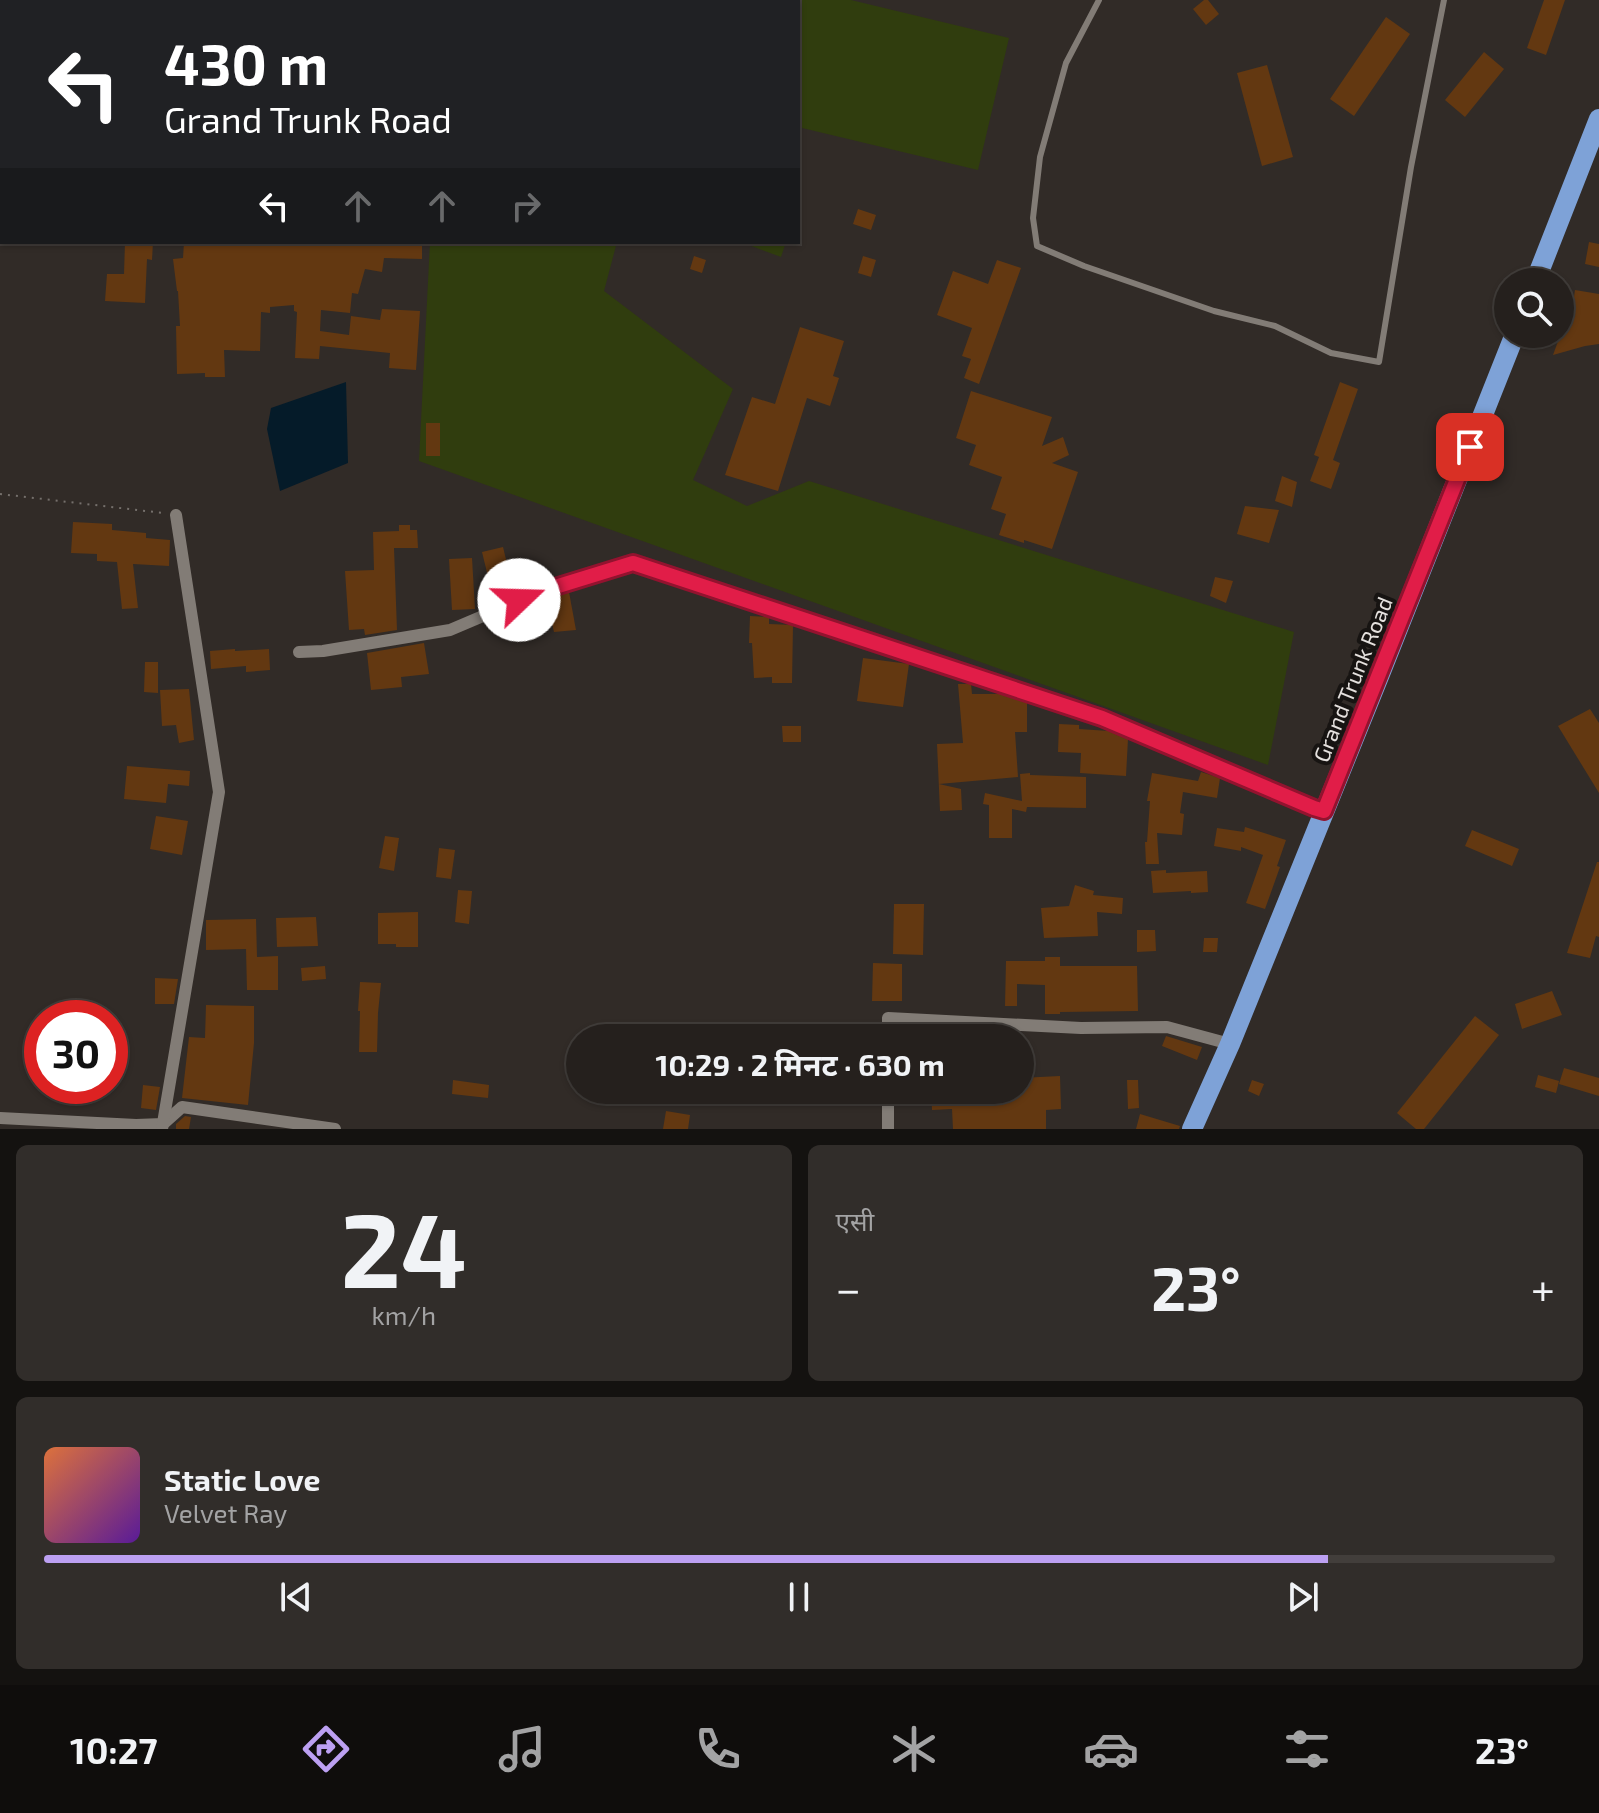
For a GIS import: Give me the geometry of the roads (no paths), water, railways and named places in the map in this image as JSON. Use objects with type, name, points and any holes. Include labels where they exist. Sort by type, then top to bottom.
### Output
[{"type":"highway","points":[[1540,268],[1599,119]]},
{"type":"highway","name":"Grand Trunk Road","points":[[1192,1129],[1230,1044],[1509,348]]},
{"type":"street","points":[[162,1126],[219,792],[176,515]]},
{"type":"street","points":[[299,652],[323,651],[450,630],[542,591],[633,563],[1102,718],[1324,811]]},
{"type":"street","points":[[888,1024],[888,1018],[1004,1024]]},
{"type":"street","points":[[1034,1026],[1167,1027],[1230,1044]]},
{"type":"street","points":[[888,1104],[888,1129]]},
{"type":"street","points":[[0,1118],[162,1126],[182,1107],[335,1129]]},
{"type":"lane","points":[[1099,0],[1066,63],[1040,157],[1033,218],[1037,246],[1084,266],[1214,311],[1275,326],[1331,353],[1379,362],[1411,167],[1444,0]]},
{"type":"water","points":[[346,382],[348,463],[280,491],[267,429],[271,408]]}]
